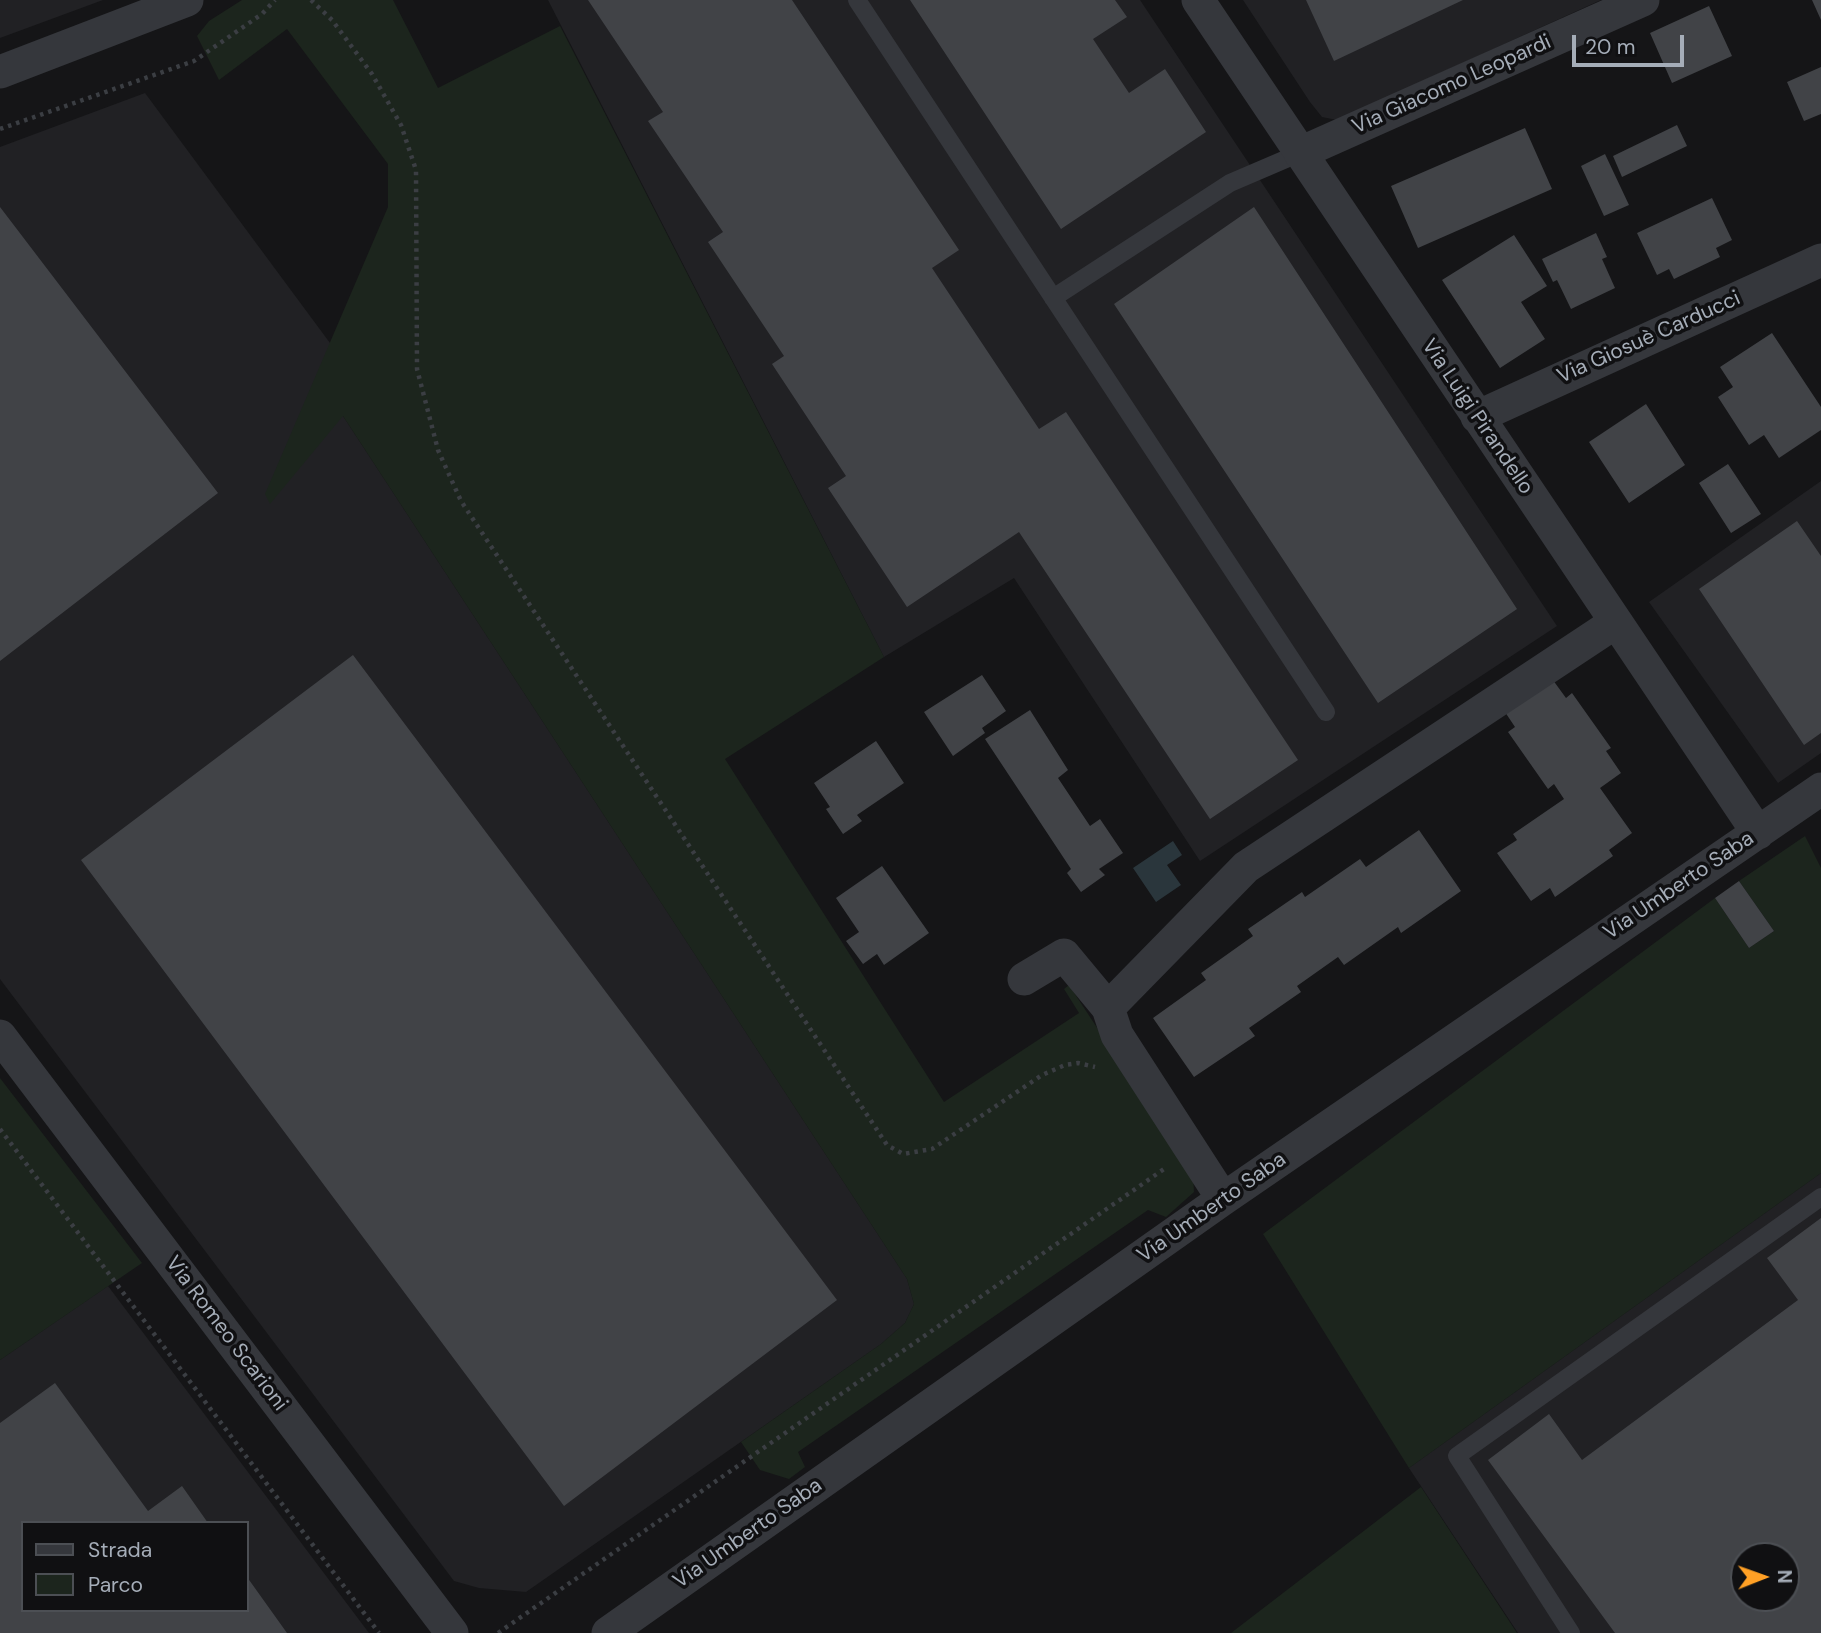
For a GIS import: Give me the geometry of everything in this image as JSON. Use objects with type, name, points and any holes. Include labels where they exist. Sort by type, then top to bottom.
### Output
[{"type":"street","points":[[0,72],[187,0]]},
{"type":"street","name":"Via Luigi Pirandello","points":[[1198,0],[1758,833]]},
{"type":"street","name":"Via Giacomo Leopardi","points":[[1300,153],[1643,0]]},
{"type":"street","name":"Via Giosuè Carducci","points":[[1477,417],[1821,260]]},
{"type":"street","points":[[1108,1008],[1246,867],[1616,622]]},
{"type":"street","name":"Via Umberto Saba","points":[[608,1633],[1223,1199],[1665,893],[1821,789]]},
{"type":"street","points":[[1024,979],[1064,955],[1108,1008],[1117,1035],[1178,1162],[1223,1199]]},
{"type":"street","name":"Via Romeo Scarioni","points":[[0,1036],[452,1633]]},
{"type":"lane","points":[[856,0],[1326,712]]},
{"type":"lane","points":[[1053,298],[1230,183],[1300,153]]},
{"type":"lane","points":[[1571,1633],[1457,1456],[1821,1197]]},
{"type":"path","points":[[0,129],[194,61],[262,14],[275,0]]},
{"type":"path","points":[[312,0],[332,20],[372,74],[401,125],[416,170],[417,369],[438,450],[461,501],[887,1145],[903,1154],[932,1149],[1042,1075],[1065,1065],[1078,1063],[1094,1066],[1102,1078]]},
{"type":"path","points":[[0,1129],[379,1633]]},
{"type":"path","points":[[1156,1157],[1178,1162]]},
{"type":"path","points":[[1178,1162],[1196,1219]]},
{"type":"path","points":[[498,1633],[1178,1162]]},
{"type":"shaded area","points":[[0,0],[103,0],[0,38]]},
{"type":"shaded area","points":[[548,0],[1140,0],[1557,626],[1200,861],[1014,578],[884,657]]},
{"type":"shaded area","points":[[1243,0],[1601,0],[1337,120],[1322,117],[1310,102]]},
{"type":"shaded area","points":[[145,93],[330,343],[343,416],[907,1279],[914,1304],[905,1323],[881,1344],[526,1592],[479,1588],[454,1581],[0,979],[0,147]]},
{"type":"shaded area","points":[[1821,481],[1821,753],[1778,783],[1649,602]]},
{"type":"shaded area","points":[[1173,841],[1182,855],[1167,865],[1181,885],[1156,902],[1133,868]]},
{"type":"shaded area","points":[[1821,1173],[1821,1633],[1518,1633],[1409,1468]]},
{"type":"shaded area","points":[[108,1286],[369,1633],[0,1633],[0,1360]]},
{"type":"green space","points":[[242,0],[393,0],[438,88],[560,26],[884,657],[725,759],[944,1102],[1079,1013],[1064,989],[1069,985],[1193,1174],[1194,1192],[1166,1217],[1148,1210],[798,1452],[805,1467],[789,1479],[760,1470],[741,1442],[881,1344],[905,1323],[914,1304],[907,1279],[343,416],[270,504],[265,494],[388,207],[388,164],[287,29],[219,80],[197,36],[209,21]]},
{"type":"green space","points":[[1805,836],[1821,868],[1821,1173],[1409,1468],[1263,1234],[1715,898],[1749,948],[1774,931],[1739,881]]},
{"type":"green space","points":[[0,1078],[142,1263],[0,1360]]},
{"type":"green space","points":[[1421,1487],[1517,1633],[1231,1633]]},
{"type":"building","points":[[588,0],[792,0],[959,250],[932,268],[1039,429],[1066,412],[1298,760],[1210,819],[1019,532],[907,607],[828,488],[846,476],[772,364],[784,356],[708,242],[723,232],[648,121],[663,112]]},
{"type":"building","points":[[910,0],[1115,0],[1127,17],[1093,39],[1129,93],[1165,69],[1206,132],[1061,229]]},
{"type":"building","points":[[1306,0],[1463,0],[1334,61]]},
{"type":"building","points":[[1812,0],[1821,0],[1821,20]]},
{"type":"building","points":[[1709,6],[1732,56],[1672,83],[1650,33]]},
{"type":"building","points":[[1821,67],[1821,114],[1804,121],[1787,82]]},
{"type":"building","points":[[1677,125],[1687,146],[1622,177],[1613,156]]},
{"type":"building","points":[[1525,128],[1552,189],[1418,248],[1391,186]]},
{"type":"building","points":[[1605,154],[1629,205],[1604,216],[1581,166]]},
{"type":"building","points":[[1712,198],[1732,240],[1716,248],[1720,257],[1674,279],[1669,269],[1657,275],[1637,233]]},
{"type":"building","points":[[0,207],[218,493],[0,661]]},
{"type":"building","points":[[1254,207],[1517,609],[1378,703],[1114,304]]},
{"type":"building","points":[[1596,233],[1607,257],[1602,259],[1615,288],[1571,309],[1557,280],[1553,282],[1542,259]]},
{"type":"building","points":[[1514,235],[1547,286],[1521,302],[1545,339],[1500,368],[1442,280]]},
{"type":"building","points":[[1772,333],[1821,407],[1821,430],[1779,458],[1764,435],[1749,445],[1718,397],[1733,387],[1720,367]]},
{"type":"building","points":[[1646,404],[1685,465],[1629,503],[1589,442]]},
{"type":"building","points":[[1728,464],[1761,514],[1731,533],[1699,483]]},
{"type":"building","points":[[1797,521],[1821,556],[1821,733],[1804,745],[1699,589]]},
{"type":"building","points":[[353,655],[837,1300],[564,1506],[81,860]]},
{"type":"building","points":[[982,675],[1006,711],[982,728],[985,733],[953,756],[924,712]]},
{"type":"building","points":[[1550,676],[1566,698],[1572,693],[1611,748],[1606,751],[1621,773],[1600,788],[1632,833],[1609,850],[1613,856],[1555,897],[1550,888],[1531,901],[1497,853],[1517,840],[1513,834],[1564,799],[1554,784],[1548,789],[1508,732],[1515,727],[1503,709]]},
{"type":"building","points":[[1030,710],[1068,770],[1058,778],[1090,826],[1100,819],[1123,853],[1099,869],[1105,875],[1081,892],[1067,873],[1071,869],[985,739]]},
{"type":"building","points":[[876,741],[904,783],[857,815],[862,821],[843,834],[826,809],[830,807],[814,783]]},
{"type":"building","points":[[1419,830],[1461,891],[1401,933],[1398,927],[1344,965],[1338,957],[1297,986],[1301,992],[1249,1028],[1255,1036],[1194,1077],[1153,1018],[1206,980],[1201,973],[1253,936],[1248,929],[1302,892],[1305,897],[1360,859],[1366,867]]},
{"type":"building","points":[[882,866],[929,933],[884,965],[877,954],[863,964],[846,941],[859,932],[836,898]]},
{"type":"building","points":[[1739,881],[1774,931],[1749,948],[1715,898]]},
{"type":"building","points":[[1821,1218],[1821,1633],[1615,1633],[1488,1460],[1549,1414],[1582,1460],[1798,1300],[1767,1258]]},
{"type":"building","points":[[55,1383],[148,1511],[182,1486],[207,1521],[21,1521],[21,1612],[248,1612],[248,1578],[287,1633],[0,1633],[0,1423]]}]
